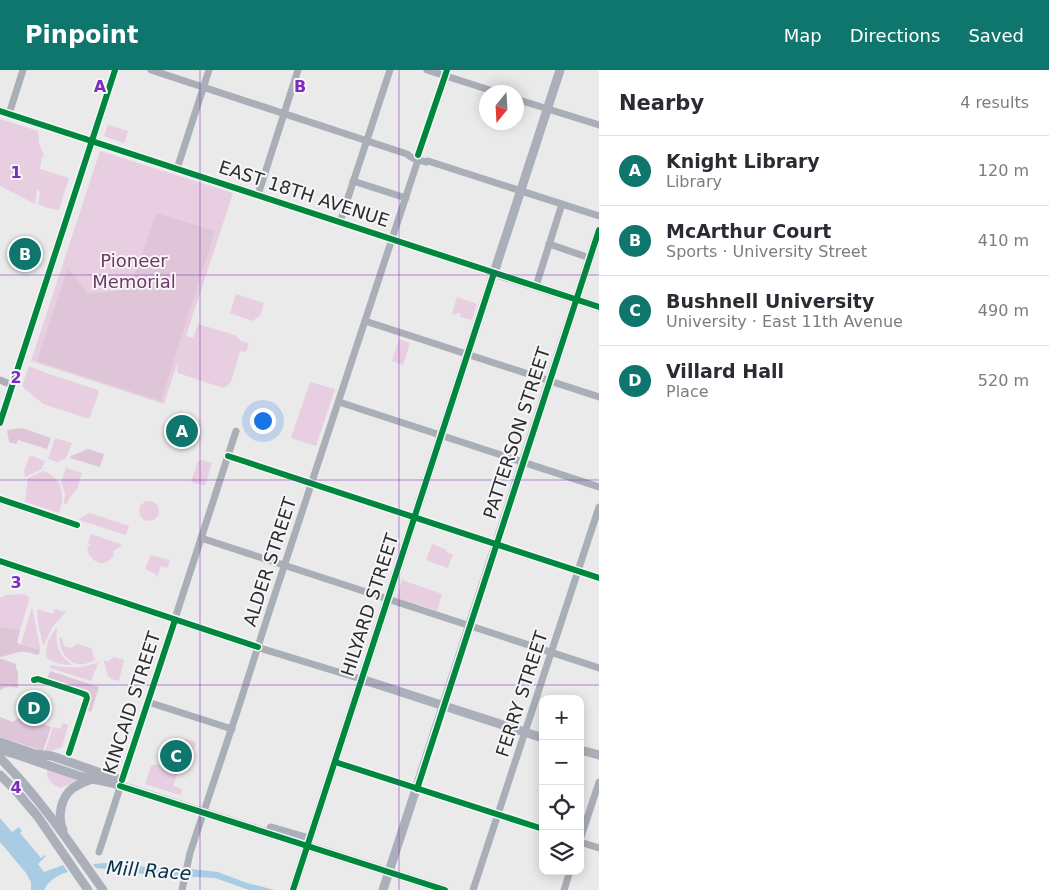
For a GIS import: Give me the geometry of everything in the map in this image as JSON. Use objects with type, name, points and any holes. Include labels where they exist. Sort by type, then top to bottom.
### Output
[{"type":"main road","name":"HILYARD STREET","points":[[293,889],[338,763],[362,680],[560,70]]},
{"type":"main road","name":"PATTERSON STREET","points":[[383,890],[599,230]]},
{"type":"main road","name":"EAST 18TH AVENUE","points":[[494,272],[599,307]]},
{"type":"main road","points":[[362,680],[539,737]]},
{"type":"main road","points":[[0,742],[35,754],[52,756],[121,783],[308,843],[445,890]]},
{"type":"main road","points":[[0,750],[79,776],[121,783]]},
{"type":"main road","points":[[584,751],[599,755]]},
{"type":"main road","points":[[0,758],[27,786],[103,890]]},
{"type":"main road","points":[[0,775],[33,810],[88,890]]},
{"type":"main road","points":[[65,837],[60,821],[61,809],[65,798],[72,788],[82,782],[93,779]]},
{"type":"street","points":[[8,114],[23,70]]},
{"type":"street","points":[[0,423],[116,70]]},
{"type":"street","points":[[150,70],[407,154],[408,156],[418,157],[426,162],[428,161],[599,216]]},
{"type":"street","points":[[177,169],[209,70]]},
{"type":"street","points":[[258,195],[298,70]]},
{"type":"street","points":[[340,222],[390,70]]},
{"type":"street","points":[[427,70],[446,73],[479,86]]},
{"type":"street","name":"ALDER STREET","points":[[182,890],[190,853],[446,73]]},
{"type":"street","points":[[524,102],[599,126]]},
{"type":"street","name":"EAST 18TH AVENUE","points":[[0,111],[494,272]]},
{"type":"street","points":[[353,181],[406,198]]},
{"type":"street","points":[[536,286],[562,204]]},
{"type":"street","points":[[549,244],[590,258]]},
{"type":"street","points":[[366,321],[599,397]]},
{"type":"street","points":[[0,380],[12,385]]},
{"type":"street","points":[[338,402],[599,487]]},
{"type":"street","name":"KINCAID STREET","points":[[99,852],[236,431]]},
{"type":"street","points":[[228,456],[599,578]]},
{"type":"street","name":"FERRY STREET","points":[[473,890],[599,507]]},
{"type":"street","points":[[201,538],[599,668]]},
{"type":"street","points":[[174,620],[362,680]]},
{"type":"street","points":[[148,702],[232,729]]},
{"type":"street","points":[[370,774],[539,828]]},
{"type":"street","points":[[584,830],[599,782]]},
{"type":"street","points":[[584,842],[599,848]]},
{"type":"street","points":[[564,890],[569,875]]},
{"type":"green space","points":[[0,119],[38,131],[39,143],[44,156],[42,157],[40,169],[69,178],[59,210],[38,204],[40,192],[37,189],[35,204],[0,186]]},
{"type":"green space","points":[[108,125],[128,131],[124,143],[104,136]]},
{"type":"green space","name":"Pioneer Memorial","points":[[100,151],[233,193],[186,336],[193,338],[198,324],[235,335],[241,341],[249,343],[246,352],[240,351],[231,382],[226,387],[223,388],[178,373],[178,361],[164,404],[31,361]]},
{"type":"green space","points":[[236,294],[264,303],[260,316],[252,321],[230,313]]},
{"type":"green space","points":[[457,297],[477,304],[472,320],[460,317],[461,314],[452,314]]},
{"type":"green space","points":[[399,339],[410,343],[403,365],[392,361]]},
{"type":"green space","points":[[29,366],[98,390],[99,392],[89,419],[43,404],[22,386]]},
{"type":"green space","points":[[310,382],[335,389],[316,446],[291,438]]},
{"type":"green space","points":[[55,438],[72,443],[66,458],[58,462],[48,459]]},
{"type":"green space","points":[[32,456],[45,461],[42,469],[25,477],[24,471],[29,457]]},
{"type":"green space","points":[[202,460],[212,463],[205,486],[191,482],[198,461]]},
{"type":"green space","points":[[66,468],[82,473],[77,489],[66,504],[64,504],[65,493],[61,482]]},
{"type":"green space","points":[[43,471],[54,477],[61,488],[62,500],[59,513],[25,502],[28,478]]},
{"type":"green space","points":[[149,501],[156,504],[159,511],[156,518],[149,521],[142,518],[139,511],[142,504]]},
{"type":"green space","points":[[90,513],[129,526],[126,535],[79,520]]},
{"type":"green space","points":[[91,534],[121,544],[121,546],[113,551],[114,555],[107,562],[98,562],[88,553],[87,548],[91,544],[88,543]]},
{"type":"green space","points":[[432,544],[447,550],[446,552],[453,555],[448,568],[426,560]]},
{"type":"green space","points":[[151,555],[170,560],[167,568],[161,566],[157,577],[154,573],[145,569]]},
{"type":"green space","points":[[402,580],[442,594],[437,611],[396,599]]},
{"type":"green space","points":[[21,594],[28,596],[29,600],[20,630],[0,627],[0,598],[6,595]]},
{"type":"green space","points":[[32,607],[40,647],[40,650],[21,644]]},
{"type":"green space","points":[[37,609],[53,614],[55,609],[66,612],[53,626],[44,645],[38,624]]},
{"type":"green space","points":[[56,628],[59,650],[72,665],[65,665],[47,658],[47,646]]},
{"type":"green space","points":[[59,637],[62,638],[64,646],[71,648],[77,644],[91,648],[96,659],[83,664],[74,663],[64,655]]},
{"type":"green space","points":[[114,657],[124,660],[119,681],[109,677],[104,663],[104,661]]},
{"type":"green space","points":[[98,663],[91,681],[50,668],[51,665],[74,667]]},
{"type":"green space","points":[[63,723],[68,726],[62,747],[48,752],[45,751],[53,727],[60,729]]},
{"type":"green space","points":[[186,739],[194,741],[196,744],[188,768],[182,770],[165,764],[169,747]]},
{"type":"green space","points":[[156,764],[178,771],[173,786],[181,789],[180,795],[145,784],[151,766]]},
{"type":"green space","points":[[47,769],[77,780],[62,788],[58,787],[49,779]]},
{"type":"shaded area","points":[[156,213],[215,231],[161,401],[37,361],[68,268],[88,294],[130,289]]},
{"type":"shaded area","points":[[22,428],[51,438],[47,449],[18,440],[16,444],[9,442],[7,430]]},
{"type":"shaded area","points":[[88,449],[104,454],[100,467],[70,458]]},
{"type":"shaded area","points":[[0,627],[20,630],[17,643],[40,650],[39,654],[22,652],[0,657]]},
{"type":"shaded area","points":[[0,659],[16,664],[18,688],[9,687],[0,690]]},
{"type":"shaded area","points":[[50,671],[99,687],[91,712],[86,710],[90,694],[47,678]]},
{"type":"shaded area","points":[[0,717],[13,722],[18,718],[31,722],[32,720],[51,727],[43,751],[0,737]]},
{"type":"water","points":[[0,818],[12,832],[19,827],[22,831],[20,833],[41,858],[46,856],[38,864],[44,872],[63,865],[68,872],[54,878],[44,890],[31,890],[31,882],[26,873],[0,842]]},
{"type":"water","name":"Mill Race","points":[[104,863],[218,872],[247,883],[275,890],[249,890],[215,878],[142,874],[96,868],[93,865]]},
{"type":"tunnel","points":[[341,765],[370,774]]},
{"type":"cycle path","points":[[0,423],[115,70]]},
{"type":"cycle path","points":[[418,155],[447,70]]},
{"type":"cycle path","points":[[0,111],[599,307]]},
{"type":"cycle path","points":[[417,789],[599,230]]},
{"type":"cycle path","points":[[293,890],[494,273]]},
{"type":"cycle path","points":[[228,456],[599,578]]},
{"type":"cycle path","points":[[0,499],[77,525]]},
{"type":"cycle path","points":[[0,561],[258,647]]},
{"type":"cycle path","points":[[122,780],[175,620]]},
{"type":"cycle path","points":[[34,680],[38,679],[86,695],[87,698],[69,753]]},
{"type":"cycle path","points":[[335,762],[539,828]]},
{"type":"cycle path","points":[[120,786],[445,890]]},
{"type":"place","name":"McArthur Court","points":[[25,254]]},
{"type":"place","name":"Knight Library","points":[[182,431]]},
{"type":"place","name":"Villard Hall","points":[[34,708]]},
{"type":"place","name":"Bushnell University","points":[[176,756]]}]
